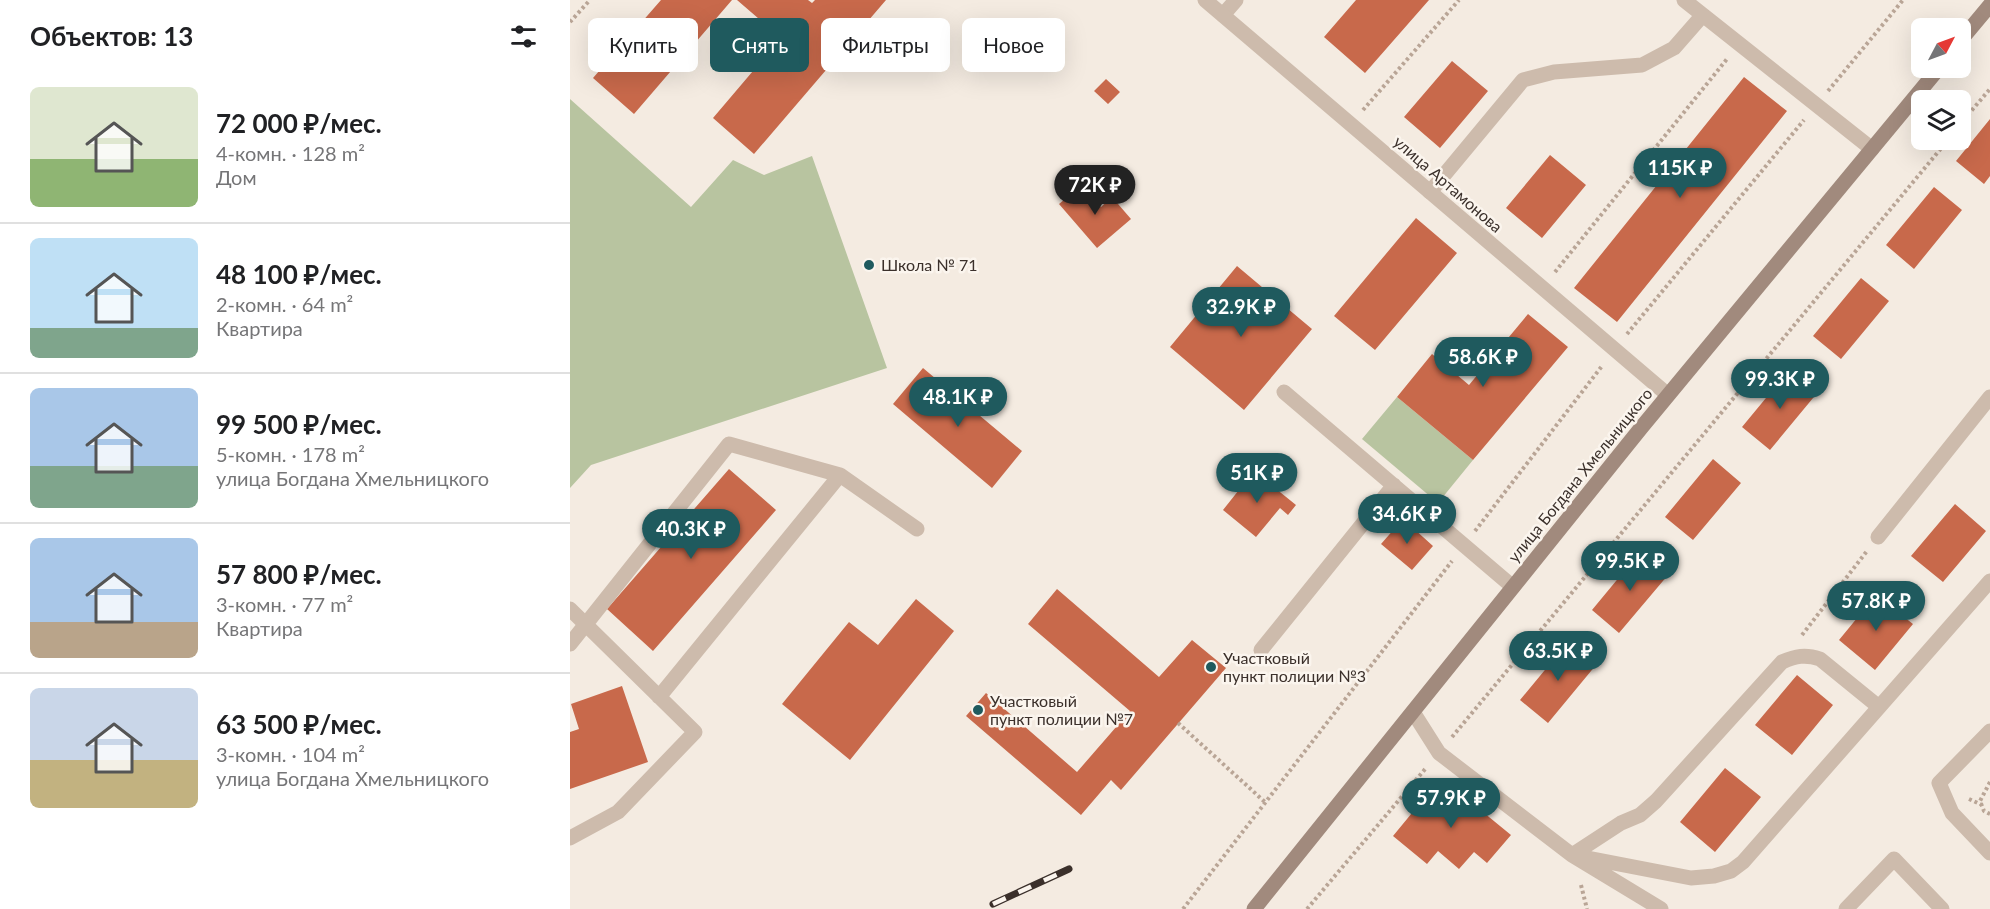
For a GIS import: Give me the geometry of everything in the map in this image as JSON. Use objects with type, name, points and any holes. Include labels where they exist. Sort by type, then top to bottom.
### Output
[{"type":"main road","points":[[1971,28],[1990,6]]},
{"type":"main road","name":"улица Богдана Хмельницкого","points":[[1254,909],[1668,395],[1931,78]]},
{"type":"street","name":"улица Артамонова","points":[[1205,0],[1668,395]]},
{"type":"street","points":[[1223,15],[1236,0]]},
{"type":"street","points":[[1684,0],[1872,149]]},
{"type":"street","points":[[1982,0],[1990,6]]},
{"type":"street","points":[[1430,192],[1523,80],[1554,72],[1642,64],[1674,48],[1702,16]]},
{"type":"street","points":[[1284,392],[1513,587]]},
{"type":"street","points":[[1878,537],[1990,397]]},
{"type":"street","points":[[570,644],[729,444],[840,476],[917,529]]},
{"type":"street","points":[[659,697],[840,476]]},
{"type":"street","points":[[1261,650],[1394,485]]},
{"type":"street","points":[[1572,855],[1691,878],[1714,876],[1731,871],[1743,862],[1990,581]]},
{"type":"street","points":[[570,609],[695,732],[618,812],[570,838]]},
{"type":"street","points":[[1572,855],[1621,823],[1640,815],[1656,801],[1782,662],[1809,655],[1820,659],[1879,707]]},
{"type":"street","points":[[1413,712],[1439,753],[1572,855],[1661,909]]},
{"type":"street","points":[[1990,731],[1939,783],[1952,813],[1990,853]]},
{"type":"street","points":[[1846,909],[1894,859],[1942,909]]},
{"type":"path","points":[[570,22],[590,0]]},
{"type":"path","points":[[1351,124],[1459,0]]},
{"type":"path","points":[[1183,909],[1614,349],[1903,0]]},
{"type":"path","points":[[1542,289],[1739,44]]},
{"type":"path","points":[[1971,111],[1990,89]]},
{"type":"path","points":[[1307,909],[1940,150]]},
{"type":"path","points":[[1782,662],[1878,537]]},
{"type":"path","points":[[1178,723],[1266,803]]},
{"type":"path","points":[[1990,782],[1980,801],[1984,811],[1990,814]]},
{"type":"green space","points":[[570,99],[691,207],[733,160],[764,175],[812,156],[887,368],[591,465],[570,488]]},
{"type":"green space","points":[[1397,397],[1473,460],[1438,503],[1362,439]]},
{"type":"building","points":[[661,0],[732,0],[717,18],[710,18],[710,26],[698,40],[698,18],[645,18]]},
{"type":"building","points":[[737,0],[808,0],[812,3],[815,0],[886,0],[871,18],[821,18],[821,72],[824,72],[754,154],[713,118],[752,72],[809,72],[809,18],[758,18]]},
{"type":"building","points":[[1356,0],[1429,0],[1365,73],[1324,37]]},
{"type":"building","points":[[1452,61],[1488,91],[1440,148],[1404,117]]},
{"type":"building","points":[[598,72],[670,72],[634,114],[593,78]]},
{"type":"building","points":[[1744,77],[1787,111],[1617,322],[1574,288]]},
{"type":"building","points":[[1106,79],[1120,92],[1108,104],[1094,91]]},
{"type":"building","points":[[1990,119],[1990,176],[1984,184],[1956,161],[1965,150],[1971,150],[1971,142]]},
{"type":"building","points":[[1550,155],[1586,185],[1542,238],[1506,208]]},
{"type":"building","points":[[1082,185],[1101,207],[1112,197],[1131,219],[1097,248],[1059,204]]},
{"type":"building","points":[[1934,187],[1962,210],[1914,269],[1886,245]]},
{"type":"building","points":[[1416,218],[1457,253],[1375,350],[1334,316]]},
{"type":"building","points":[[1237,266],[1312,329],[1244,410],[1170,347]]},
{"type":"building","points":[[1861,278],[1889,301],[1841,359],[1813,336]]},
{"type":"building","points":[[1528,314],[1568,347],[1473,460],[1397,397],[1432,354],[1469,385]]},
{"type":"building","points":[[923,368],[1022,451],[992,488],[893,404]]},
{"type":"building","points":[[1790,369],[1818,392],[1770,450],[1742,427]]},
{"type":"building","points":[[1713,459],[1741,483],[1693,540],[1665,517]]},
{"type":"building","points":[[729,469],[776,510],[653,651],[607,609]]},
{"type":"building","points":[[1254,471],[1296,505],[1288,515],[1280,508],[1256,537],[1223,510]]},
{"type":"building","points":[[1955,504],[1986,531],[1943,582],[1911,556]]},
{"type":"building","points":[[1403,519],[1433,546],[1412,570],[1381,544]]},
{"type":"building","points":[[1640,552],[1668,575],[1619,633],[1592,610]]},
{"type":"building","points":[[1057,589],[1159,677],[1192,640],[1226,668],[1121,790],[1111,780],[1081,815],[966,716],[986,693],[1077,772],[1130,711],[1028,624]]},
{"type":"building","points":[[1876,595],[1913,624],[1875,670],[1839,640]]},
{"type":"building","points":[[916,599],[954,631],[850,760],[782,704],[849,622],[878,645]]},
{"type":"building","points":[[1568,642],[1596,665],[1548,723],[1520,700]]},
{"type":"building","points":[[1797,675],[1833,705],[1792,755],[1755,725]]},
{"type":"building","points":[[622,686],[648,762],[570,789],[570,732],[579,729],[571,704]]},
{"type":"building","points":[[1725,768],[1761,797],[1715,852],[1680,822]]},
{"type":"building","points":[[1445,781],[1511,835],[1487,863],[1474,852],[1459,869],[1438,851],[1427,864],[1393,836],[1421,802],[1428,802]]},
{"type":"railway","points":[[993,904],[1069,869]]},
{"type":"place","name":"Школа № 71","points":[[869,265]]},
{"type":"place","name":"Участковый пункт полиции №3","points":[[1211,667]]},
{"type":"place","name":"Участковый пункт полиции №7","points":[[978,710]]}]
